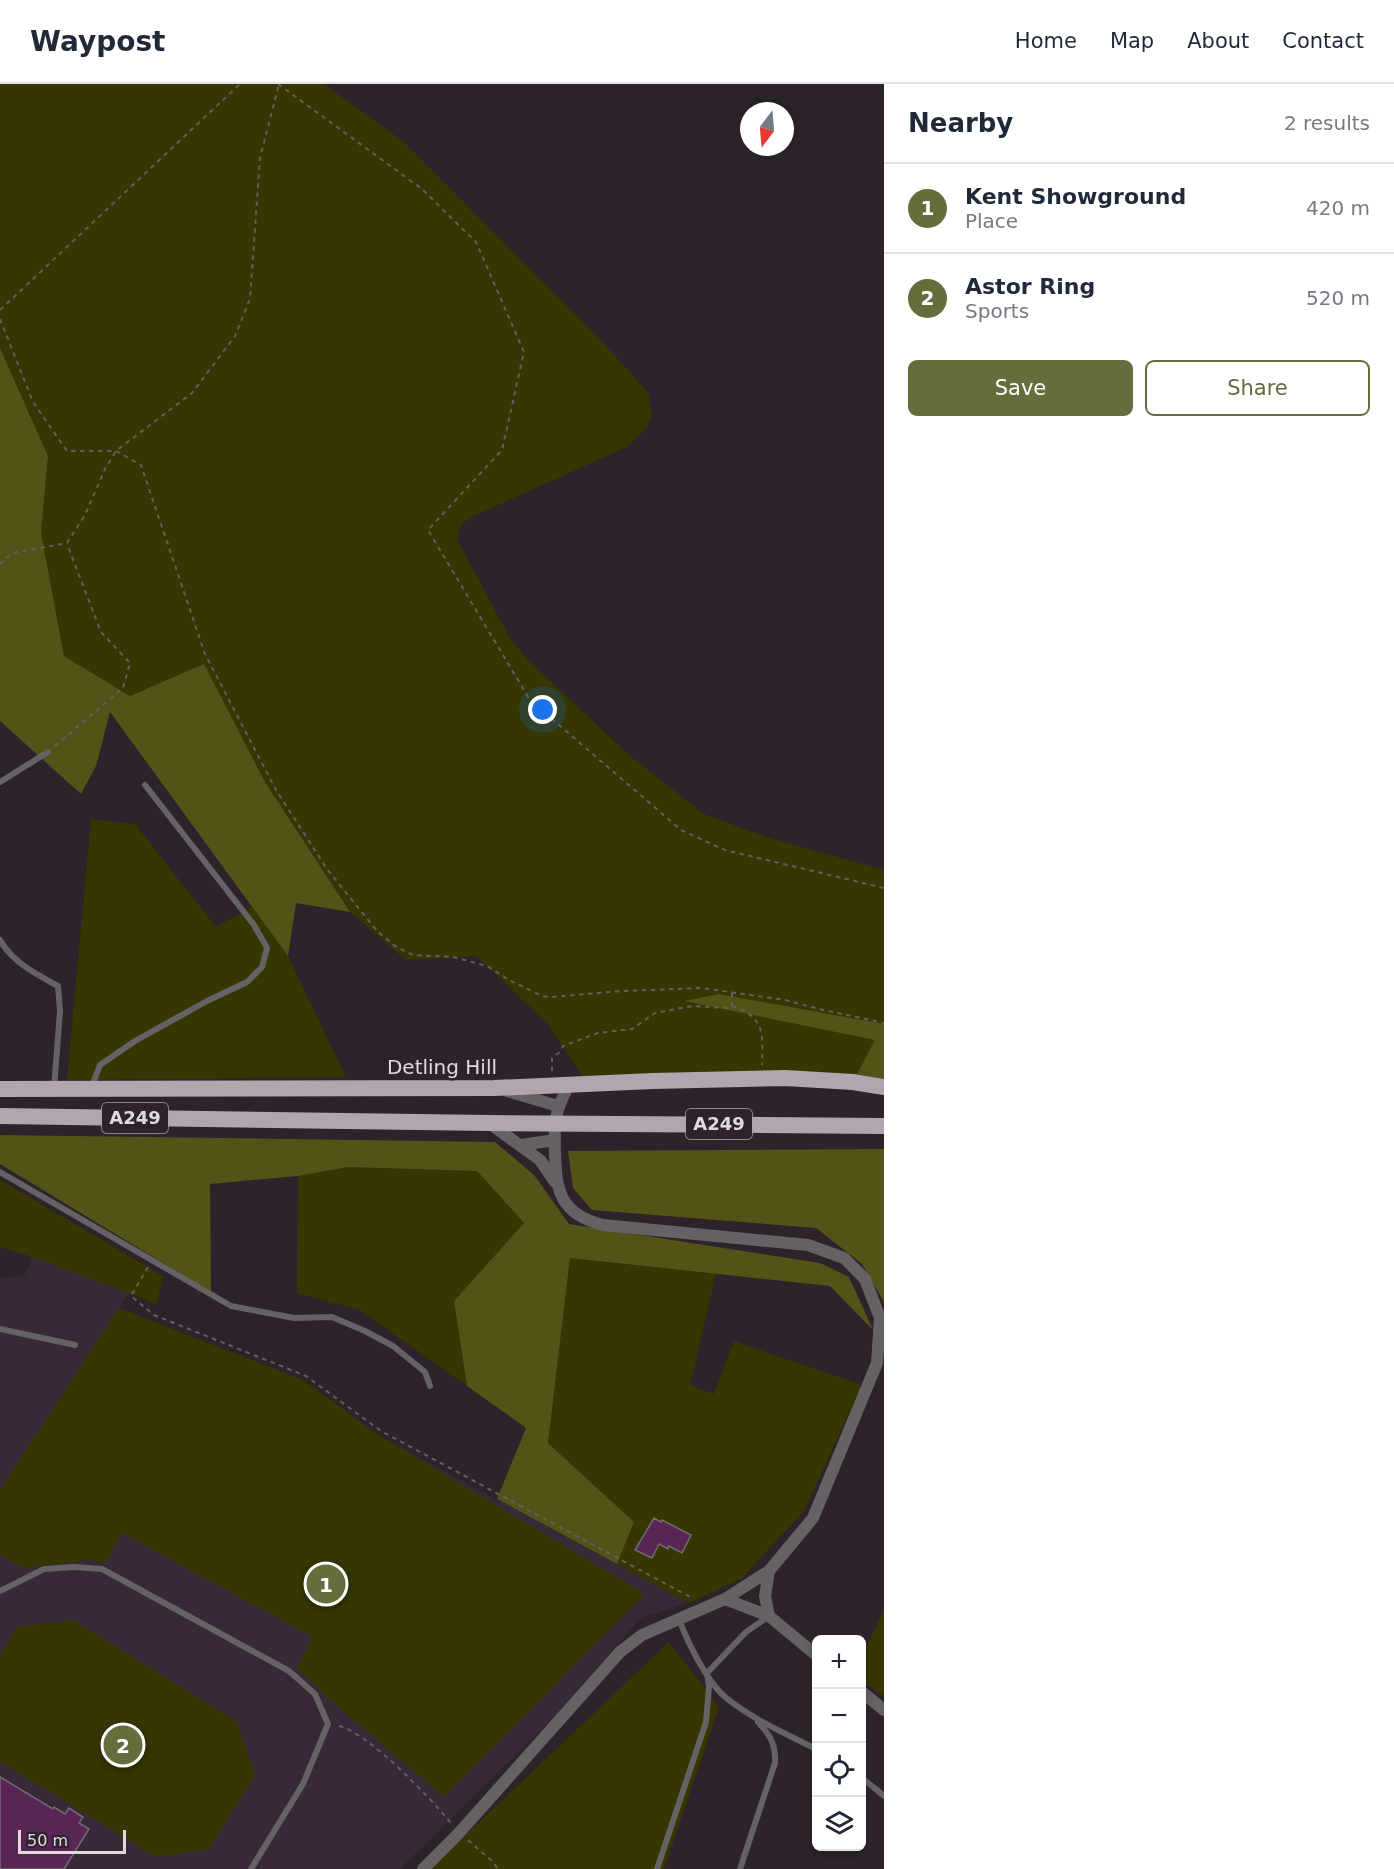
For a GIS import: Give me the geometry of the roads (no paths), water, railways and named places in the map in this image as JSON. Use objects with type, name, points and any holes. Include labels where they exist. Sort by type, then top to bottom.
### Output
[{"type":"highway","name":"Detling Hill","points":[[0,1089],[494,1088],[762,1079],[853,1082],[884,1087]]},
{"type":"highway","name":"A249","points":[[0,1116],[489,1123],[555,1132],[884,1126]]},
{"type":"street","points":[[556,1183],[555,1132],[558,1106],[569,1085]]},
{"type":"street","points":[[494,1088],[558,1106]]},
{"type":"street","points":[[423,1869],[459,1833],[620,1652],[642,1635],[725,1599],[769,1571],[813,1518],[877,1363],[880,1318],[865,1279],[844,1258],[808,1245],[603,1225],[587,1221],[566,1204],[556,1183],[540,1160],[489,1123]]},
{"type":"street","points":[[521,1145],[555,1132]]},
{"type":"street","points":[[769,1571],[765,1596],[769,1616]]},
{"type":"street","points":[[725,1599],[769,1616],[812,1652]]},
{"type":"street","points":[[866,1696],[884,1710]]},
{"type":"lane","points":[[0,782],[48,752]]},
{"type":"lane","points":[[91,1089],[100,1065],[126,1047],[207,1001],[247,982],[262,967],[267,948],[254,925],[145,785]]},
{"type":"lane","points":[[0,940],[5,950],[29,970],[58,987],[60,1011],[54,1089]]},
{"type":"lane","points":[[0,1172],[231,1306],[294,1318],[332,1317],[365,1331],[393,1346],[425,1372],[430,1386]]},
{"type":"lane","points":[[0,1329],[75,1345]]},
{"type":"lane","points":[[0,1591],[44,1569],[74,1567],[102,1569],[289,1671],[315,1694],[328,1724],[303,1785],[251,1869]]},
{"type":"lane","points":[[707,1673],[746,1632],[769,1616]]},
{"type":"lane","points":[[679,1619],[683,1631],[707,1673],[722,1694],[756,1719],[812,1747]]},
{"type":"lane","points":[[657,1869],[706,1722],[709,1687],[707,1673]]},
{"type":"lane","points":[[740,1869],[775,1763],[776,1750],[771,1737],[756,1719]]},
{"type":"lane","points":[[866,1782],[884,1796]]},
{"type":"place","name":"Kent Showground","points":[[326,1584]]},
{"type":"place","name":"Astor Ring","points":[[123,1745]]}]
